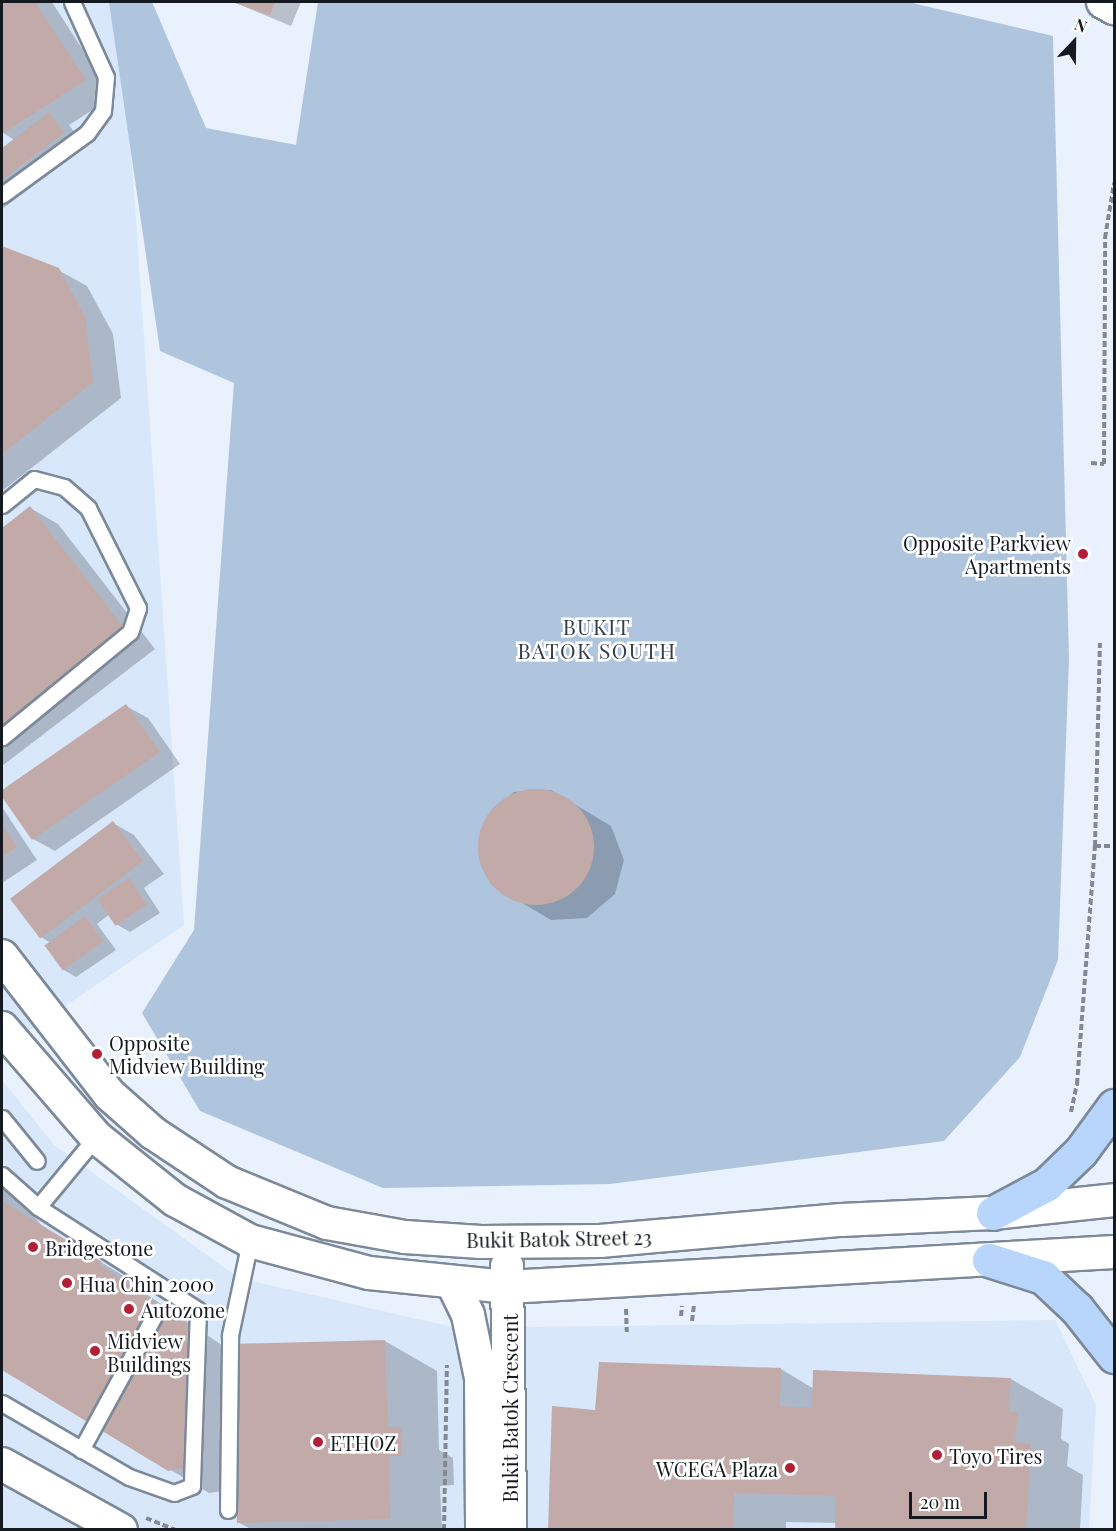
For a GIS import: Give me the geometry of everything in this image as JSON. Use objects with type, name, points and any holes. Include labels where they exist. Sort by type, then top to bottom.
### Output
[{"type":"main road","points":[[993,1213],[1047,1184],[1081,1151],[1114,1106]]},
{"type":"main road","points":[[989,1260],[1043,1277],[1077,1309],[1114,1356]]},
{"type":"street","points":[[1103,2],[1114,8]]},
{"type":"street","name":"Bukit Batok Street 23","points":[[2,956],[111,1095],[153,1133],[195,1164],[257,1197],[327,1223],[405,1237],[507,1243],[600,1241],[841,1220],[993,1213],[1114,1200]]},
{"type":"street","points":[[2,1028],[96,1137],[175,1200],[250,1241],[369,1273],[453,1284],[508,1287],[1114,1252]]},
{"type":"street","name":"Bukit Batok Crescent","points":[[507,1243],[510,1530]]},
{"type":"street","name":"Bukit Batok Crescent","points":[[453,1284],[468,1315],[481,1378],[482,1530]]},
{"type":"street","points":[[2,1464],[121,1530]]},
{"type":"lane","points":[[2,195],[87,133],[103,111],[106,77],[72,2]]},
{"type":"lane","points":[[2,505],[34,479],[64,487],[88,508],[138,608],[130,632],[2,737]]},
{"type":"lane","points":[[2,1118],[37,1161]]},
{"type":"lane","points":[[38,1207],[96,1137]]},
{"type":"lane","points":[[2,1175],[38,1207],[191,1302],[201,1316],[192,1486],[174,1494],[129,1477],[2,1404]]},
{"type":"lane","points":[[228,1510],[230,1335],[250,1241]]},
{"type":"lane","points":[[81,1450],[154,1316]]},
{"type":"path","points":[[1091,463],[1104,464],[1105,238],[1114,183]]},
{"type":"path","points":[[1071,1115],[1077,1084],[1095,846],[1100,643]]},
{"type":"path","points":[[1095,846],[1114,846]]},
{"type":"path","points":[[692,1306],[692,1321]]},
{"type":"path","points":[[627,1320],[627,1332]]},
{"type":"path","points":[[444,1530],[447,1360]]},
{"type":"shaded area","points":[[2,2],[121,2],[184,925],[2,1049]]},
{"type":"shaded area","points":[[109,2],[152,2],[206,128],[296,145],[318,2],[908,2],[1053,36],[1069,659],[1058,960],[1020,1057],[944,1141],[610,1184],[383,1188],[200,1111],[142,1013],[194,930],[234,383],[160,351]]},
{"type":"shaded area","points":[[2,1080],[54,1145],[239,1278],[457,1328],[1055,1320],[1096,1405],[1089,1529],[2,1529]]},
{"type":"building","points":[[2,2],[35,2],[86,80],[2,134]]},
{"type":"building","points":[[232,2],[275,2],[270,15]]},
{"type":"building","points":[[49,112],[64,133],[2,180],[2,148]]},
{"type":"building","points":[[2,246],[59,268],[85,317],[93,382],[2,454]]},
{"type":"building","points":[[30,506],[128,633],[2,729],[2,528]]},
{"type":"building","points":[[126,704],[160,752],[32,840],[2,797],[2,790]]},
{"type":"building","points":[[536,789],[558,793],[577,806],[590,825],[594,847],[590,869],[577,888],[558,901],[536,905],[514,901],[495,888],[482,869],[478,847],[482,825],[495,806],[514,793]]},
{"type":"building","points":[[113,821],[143,861],[40,939],[10,899]]},
{"type":"building","points":[[2,824],[17,847],[2,857]]},
{"type":"building","points":[[129,878],[147,905],[115,926],[97,899]]},
{"type":"building","points":[[85,916],[103,941],[63,970],[45,945]]},
{"type":"building","name":"Midview Buildings","points":[[2,1201],[102,1262],[100,1265],[187,1324],[192,1454],[183,1468],[168,1471],[2,1370]]},
{"type":"building","name":"ETHOZ","points":[[385,1340],[388,1427],[401,1427],[402,1456],[389,1456],[390,1519],[237,1523],[231,1344]]},
{"type":"building","name":"WCEGA Plaza","points":[[599,1362],[781,1368],[780,1406],[812,1408],[813,1370],[1011,1378],[1009,1412],[1018,1413],[1015,1442],[1031,1444],[1026,1530],[835,1530],[836,1496],[734,1493],[733,1530],[548,1530],[552,1406],[595,1410]]},
{"type":"place","name":"Opposite Parkview Apartments","points":[[1083,554]]},
{"type":"place","name":"Opposite Midview Building","points":[[97,1054]]},
{"type":"place","name":"Bridgestone","points":[[33,1247]]},
{"type":"place","name":"Hua Chin 2000","points":[[67,1283]]},
{"type":"place","name":"Autozone","points":[[129,1309]]},
{"type":"place","name":"Midview Buildings","points":[[95,1351]]},
{"type":"place","name":"ETHOZ","points":[[318,1442]]},
{"type":"place","name":"Toyo Tires","points":[[937,1455]]},
{"type":"place","name":"WCEGA Plaza","points":[[790,1468]]},
{"type":"district","name":"BUKIT BATOK SOUTH","points":[[597,638]]}]
